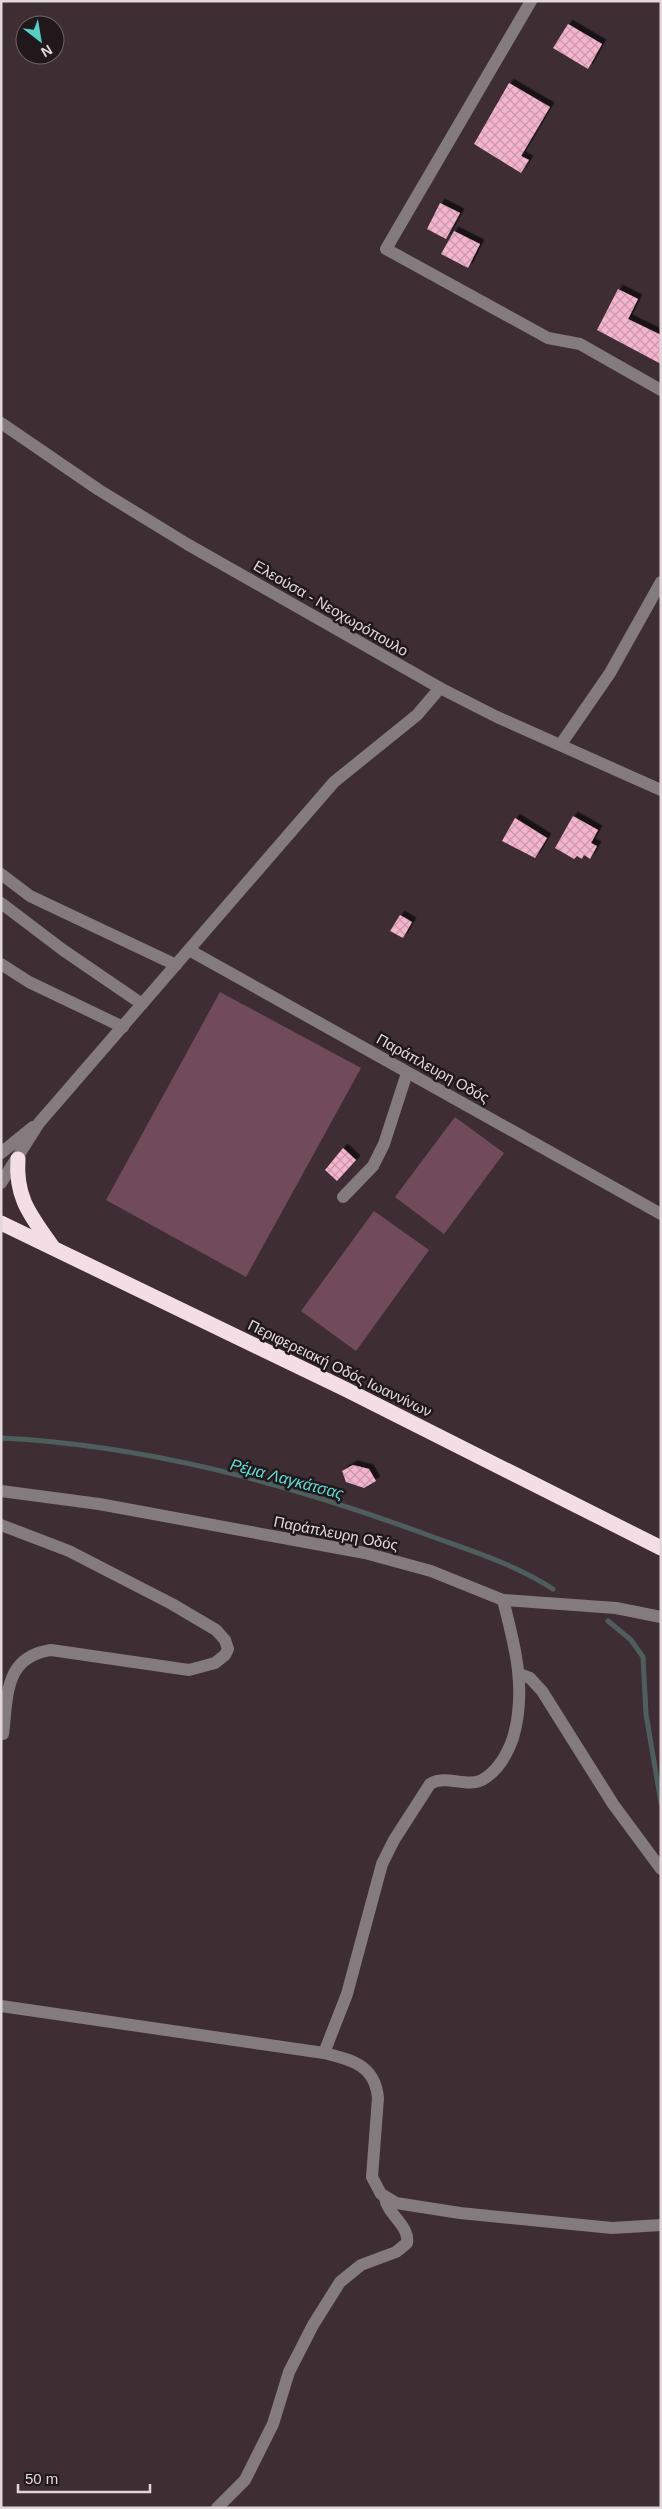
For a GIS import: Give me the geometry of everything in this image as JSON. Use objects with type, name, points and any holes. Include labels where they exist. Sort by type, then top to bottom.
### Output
[{"type":"highway","points":[[18,1159],[17,1176],[23,1202],[53,1247]]},
{"type":"highway","name":"Περιφερειακή Οδός Ιωαννίνων","points":[[1,1223],[345,1389],[661,1548]]},
{"type":"street","points":[[531,1],[386,249],[548,338],[580,344],[661,390]]},
{"type":"street","name":"Ελεούσα - Νεοχωρόπουλο","points":[[1,423],[99,490],[187,544],[440,688],[497,717],[661,790]]},
{"type":"street","points":[[561,744],[610,673],[661,582]]},
{"type":"street","points":[[1,1153],[39,1123],[334,782],[417,716],[440,688]]},
{"type":"street","points":[[1,874],[30,896],[176,965]]},
{"type":"street","points":[[1,903],[63,950],[142,1004]]},
{"type":"street","name":"Παράπλευρη Οδός","points":[[189,950],[661,1214]]},
{"type":"street","points":[[1,964],[29,982],[123,1027]]},
{"type":"street","points":[[343,1197],[373,1166],[384,1144],[407,1073]]},
{"type":"street","points":[[1,1183],[18,1159],[39,1123]]},
{"type":"street","name":"Παράπλευρη Οδός","points":[[1,1491],[99,1504],[365,1553],[431,1572],[503,1600],[616,1608],[661,1617]]},
{"type":"street","points":[[1,1525],[69,1551],[172,1604],[216,1630],[225,1640],[228,1649],[223,1658],[211,1665],[189,1670],[51,1650],[36,1652],[24,1658],[12,1676],[3,1734]]},
{"type":"street","points":[[324,2053],[342,2010],[382,1864],[394,1840],[430,1784],[444,1780],[476,1782],[498,1766],[509,1750],[516,1728],[520,1702],[520,1674],[503,1600]]},
{"type":"street","points":[[520,1674],[530,1678],[542,1691],[613,1804],[661,1869]]},
{"type":"street","points":[[1,2006],[324,2053],[346,2058],[360,2065],[370,2074],[377,2086],[378,2106],[371,2170],[374,2182],[407,2236],[407,2243],[396,2252],[360,2265],[340,2282],[313,2325],[289,2372],[273,2424],[245,2480],[217,2508]]},
{"type":"street","points":[[385,2198],[405,2205],[460,2213],[612,2228],[661,2225]]},
{"type":"shaded area","points":[[220,992],[361,1068],[246,1277],[106,1200]]},
{"type":"shaded area","points":[[455,1117],[504,1153],[444,1234],[395,1197]]},
{"type":"shaded area","points":[[374,1211],[429,1250],[356,1351],[301,1311]]},
{"type":"building","points":[[568,24],[602,44],[588,69],[553,48]]},
{"type":"building","points":[[509,83],[550,107],[521,156],[529,160],[521,173],[474,144]]},
{"type":"building","points":[[440,203],[460,213],[446,239],[427,229]]},
{"type":"building","points":[[454,231],[480,244],[468,268],[441,254]]},
{"type":"building","points":[[618,289],[638,299],[628,319],[661,335],[661,364],[597,330]]},
{"type":"building","points":[[573,816],[598,830],[591,843],[597,846],[590,859],[584,855],[582,859],[577,856],[574,859],[555,848]]},
{"type":"building","points":[[515,818],[547,838],[535,858],[502,841]]},
{"type":"building","points":[[400,915],[412,922],[403,938],[390,931]]},
{"type":"building","points":[[343,1148],[356,1160],[337,1181],[325,1170]]},
{"type":"building","points":[[353,1465],[369,1469],[376,1481],[364,1488],[346,1482],[342,1471]]},
{"type":"waterway","name":"Ρέμα Λαγκάτσας","points":[[1,1438],[55,1442],[163,1458],[269,1483],[374,1516],[474,1552],[523,1572],[553,1589]]},
{"type":"waterway","name":"Ρέμα Λαγκάτσας","points":[[608,1621],[631,1640],[643,1657],[646,1714],[661,1803]]}]
